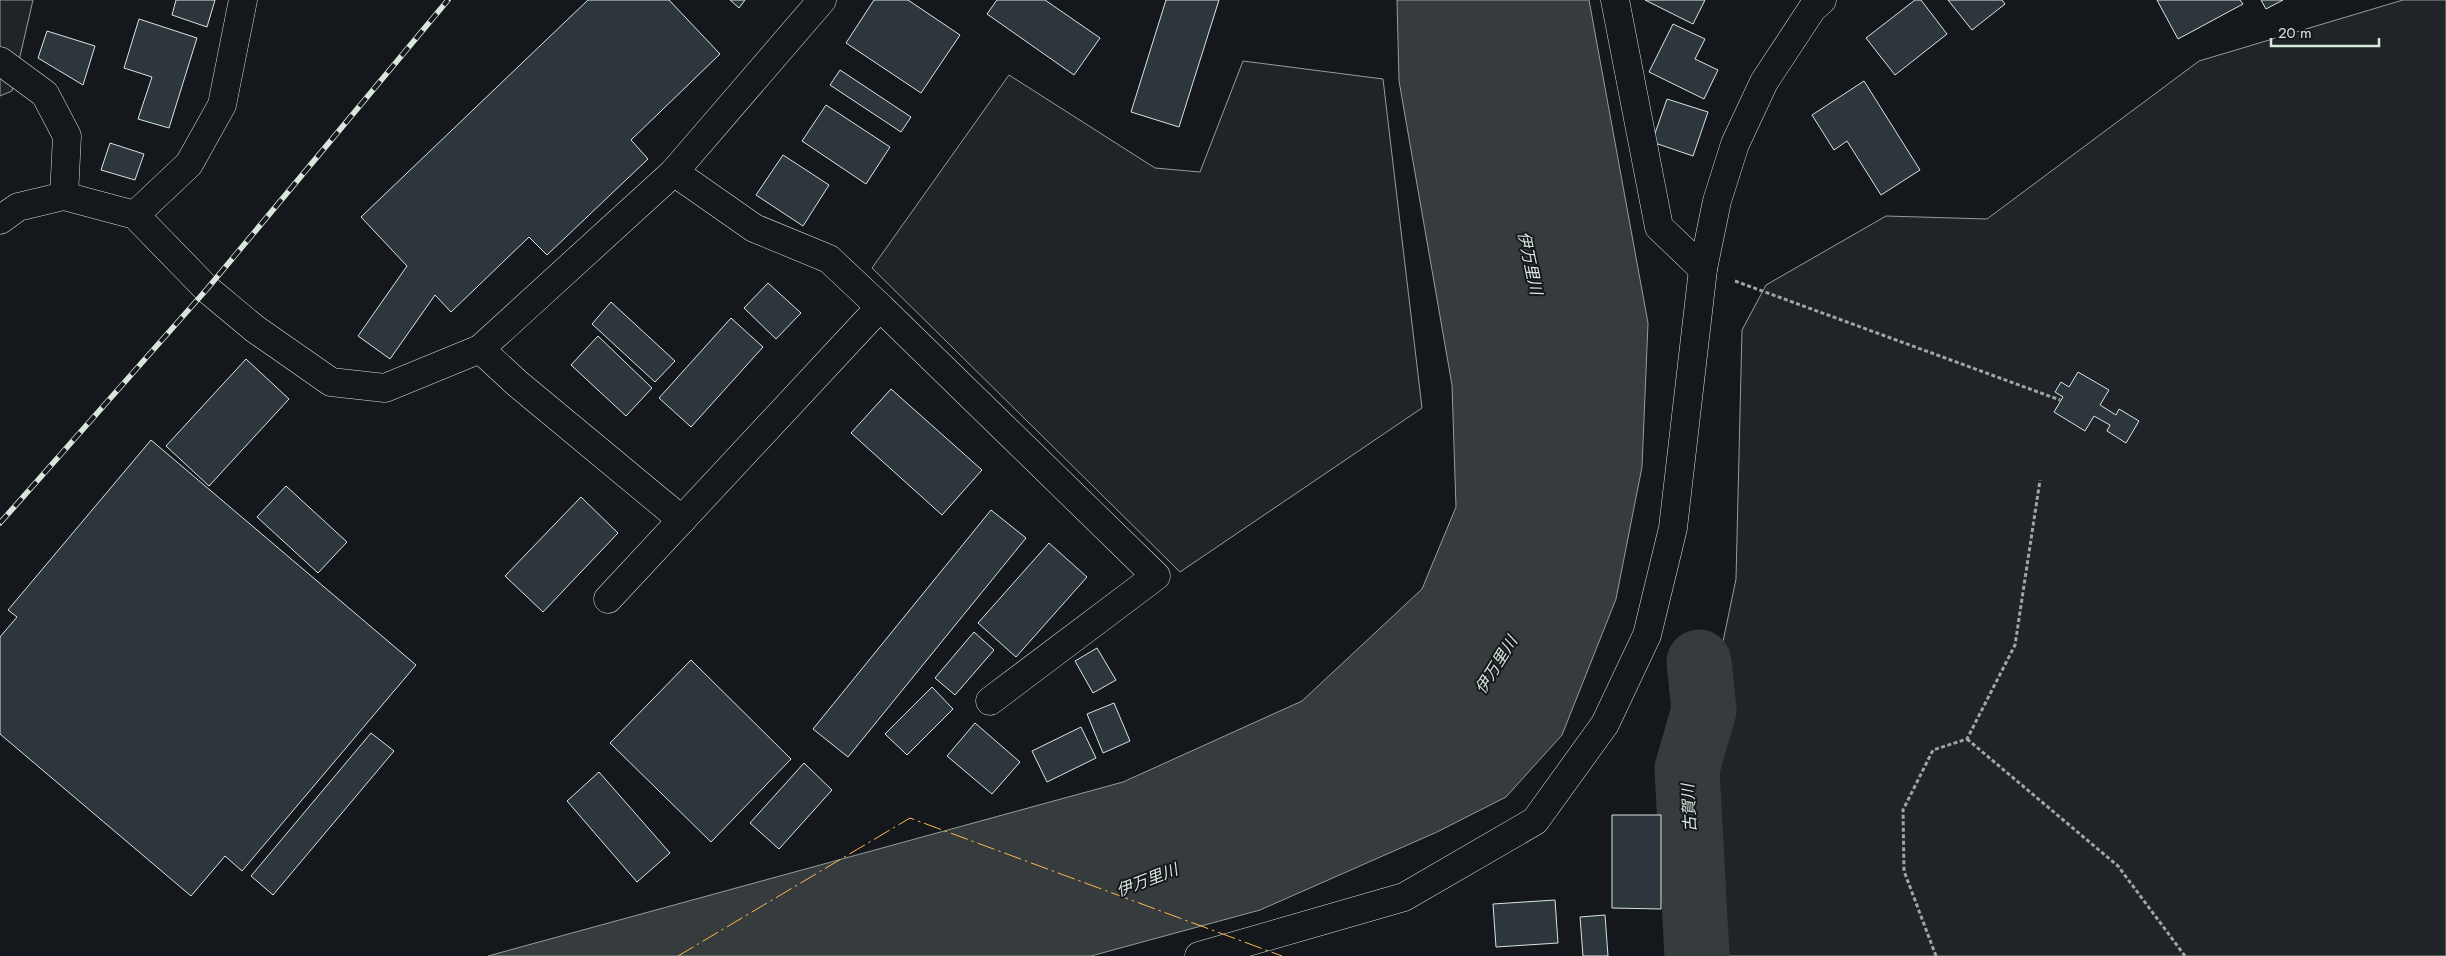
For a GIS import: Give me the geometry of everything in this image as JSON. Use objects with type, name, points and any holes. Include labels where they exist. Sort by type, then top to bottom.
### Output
[{"type":"street","points":[[135,215],[189,164],[222,105],[243,0]]},
{"type":"street","points":[[0,220],[18,207],[64,196],[135,215],[207,288],[255,329],[331,382],[385,388],[480,349],[674,172],[822,0]]},
{"type":"street","points":[[1615,0],[1659,227],[1703,269]]},
{"type":"street","points":[[1199,956],[1404,897],[1535,821],[1606,724],[1647,635],[1673,528],[1703,269],[1717,201],[1735,144],[1764,82],[1812,9],[1822,0]]},
{"type":"street","points":[[0,61],[45,94],[67,136],[64,196]]},
{"type":"street","points":[[674,172],[754,228],[829,259],[1156,576],[990,701]]},
{"type":"street","points":[[608,599],[880,307]]},
{"type":"street","points":[[480,349],[518,384],[682,520]]},
{"type":"path","points":[[1703,269],[2060,400]]},
{"type":"path","points":[[1936,956],[1904,871],[1903,810],[1933,750],[1967,739],[2015,644],[2040,480]]},
{"type":"path","points":[[1967,739],[2118,866],[2185,956]]},
{"type":"shaded area","points":[[0,0],[33,0],[12,91],[0,96]]},
{"type":"shaded area","points":[[2403,0],[2446,0],[2446,956],[1705,956],[1698,762],[1736,579],[1742,330],[1766,285],[1886,216],[1987,219],[2199,61]]},
{"type":"shaded area","points":[[1243,61],[1383,79],[1422,408],[1180,572],[872,268],[1009,75],[1155,168],[1200,172]]},
{"type":"water","name":"伊万里川","points":[[1397,0],[1589,0],[1648,323],[1642,467],[1616,599],[1562,735],[1506,797],[1437,832],[1260,910],[1091,956],[488,956],[1123,782],[1302,701],[1422,589],[1456,507],[1452,385],[1399,81]]},
{"type":"building","points":[[176,0],[215,0],[207,27],[172,15]]},
{"type":"building","points":[[588,0],[669,0],[720,54],[631,140],[648,159],[547,255],[529,237],[451,312],[435,295],[390,359],[358,336],[407,266],[361,217]]},
{"type":"building","points":[[730,0],[745,0],[739,8]]},
{"type":"building","points":[[874,0],[908,0],[960,35],[921,93],[846,43]]},
{"type":"building","points":[[997,0],[1045,0],[1100,38],[1074,75],[987,14]]},
{"type":"building","points":[[1166,0],[1219,0],[1179,127],[1131,112]]},
{"type":"building","points":[[1645,0],[1705,0],[1693,24]]},
{"type":"building","points":[[1915,0],[1921,0],[1947,34],[1895,75],[1866,38]]},
{"type":"building","points":[[1948,0],[2002,0],[2005,4],[1972,30]]},
{"type":"building","points":[[2157,0],[2240,0],[2243,4],[2178,39]]},
{"type":"building","points":[[2261,0],[2283,0],[2266,9]]},
{"type":"building","points":[[139,19],[197,38],[169,128],[138,119],[152,77],[124,68]]},
{"type":"building","points":[[1673,24],[1705,39],[1695,59],[1718,70],[1704,99],[1649,72]]},
{"type":"building","points":[[47,31],[95,46],[83,85],[38,58]]},
{"type":"building","points":[[840,70],[911,117],[901,132],[830,85]]},
{"type":"building","points":[[1864,81],[1920,170],[1881,195],[1847,141],[1834,150],[1812,115]]},
{"type":"building","points":[[1667,99],[1708,112],[1693,156],[1652,142]]},
{"type":"building","points":[[826,105],[890,147],[866,184],[802,141]]},
{"type":"building","points":[[110,143],[144,154],[135,180],[101,170]]},
{"type":"building","points":[[783,155],[829,185],[803,226],[756,195]]},
{"type":"building","points":[[768,283],[801,313],[776,339],[744,308]]},
{"type":"building","points":[[611,302],[675,361],[655,382],[592,324]]},
{"type":"building","points":[[731,318],[763,347],[691,427],[659,398]]},
{"type":"building","points":[[598,336],[652,388],[626,416],[571,365]]},
{"type":"building","points":[[246,359],[289,399],[209,486],[166,446]]},
{"type":"building","points":[[2078,372],[2109,390],[2100,405],[2116,415],[2119,409],[2139,421],[2126,443],[2107,431],[2110,425],[2094,416],[2085,431],[2054,412],[2063,397],[2055,392],[2061,382],[2069,387]]},
{"type":"building","points":[[891,389],[982,470],[942,515],[851,433]]},
{"type":"building","points":[[151,440],[416,665],[242,871],[225,856],[191,896],[0,734],[0,637],[17,617],[8,610]]},
{"type":"building","points":[[286,486],[347,542],[318,573],[257,517]]},
{"type":"building","points":[[581,497],[618,533],[543,612],[505,576]]},
{"type":"building","points":[[991,510],[1026,538],[848,757],[813,729]]},
{"type":"building","points":[[1049,543],[1087,577],[1016,657],[978,623]]},
{"type":"building","points":[[974,632],[994,650],[955,695],[935,678]]},
{"type":"building","points":[[1097,648],[1116,680],[1093,693],[1075,661]]},
{"type":"building","points":[[691,660],[791,759],[711,842],[610,743]]},
{"type":"building","points":[[932,687],[953,709],[907,755],[885,734]]},
{"type":"building","points":[[1114,703],[1130,741],[1103,753],[1087,714]]},
{"type":"building","points":[[975,723],[1020,762],[992,794],[947,756]]},
{"type":"building","points":[[1081,727],[1096,758],[1047,782],[1032,751]]},
{"type":"building","points":[[371,733],[394,751],[273,895],[251,876]]},
{"type":"building","points":[[804,763],[832,790],[779,849],[750,823]]},
{"type":"building","points":[[599,772],[670,853],[637,882],[567,801]]},
{"type":"building","points":[[1612,815],[1661,815],[1661,909],[1612,908]]},
{"type":"building","points":[[1555,900],[1558,943],[1496,947],[1493,904]]},
{"type":"building","points":[[1605,915],[1608,956],[1583,956],[1580,917]]},
{"type":"waterway","name":"古賀川","points":[[1697,956],[1687,769],[1704,710],[1699,662]]},
{"type":"railway","points":[[0,523],[207,289],[448,0]]},
{"type":"power","points":[[678,956],[910,818],[1282,956]]}]
